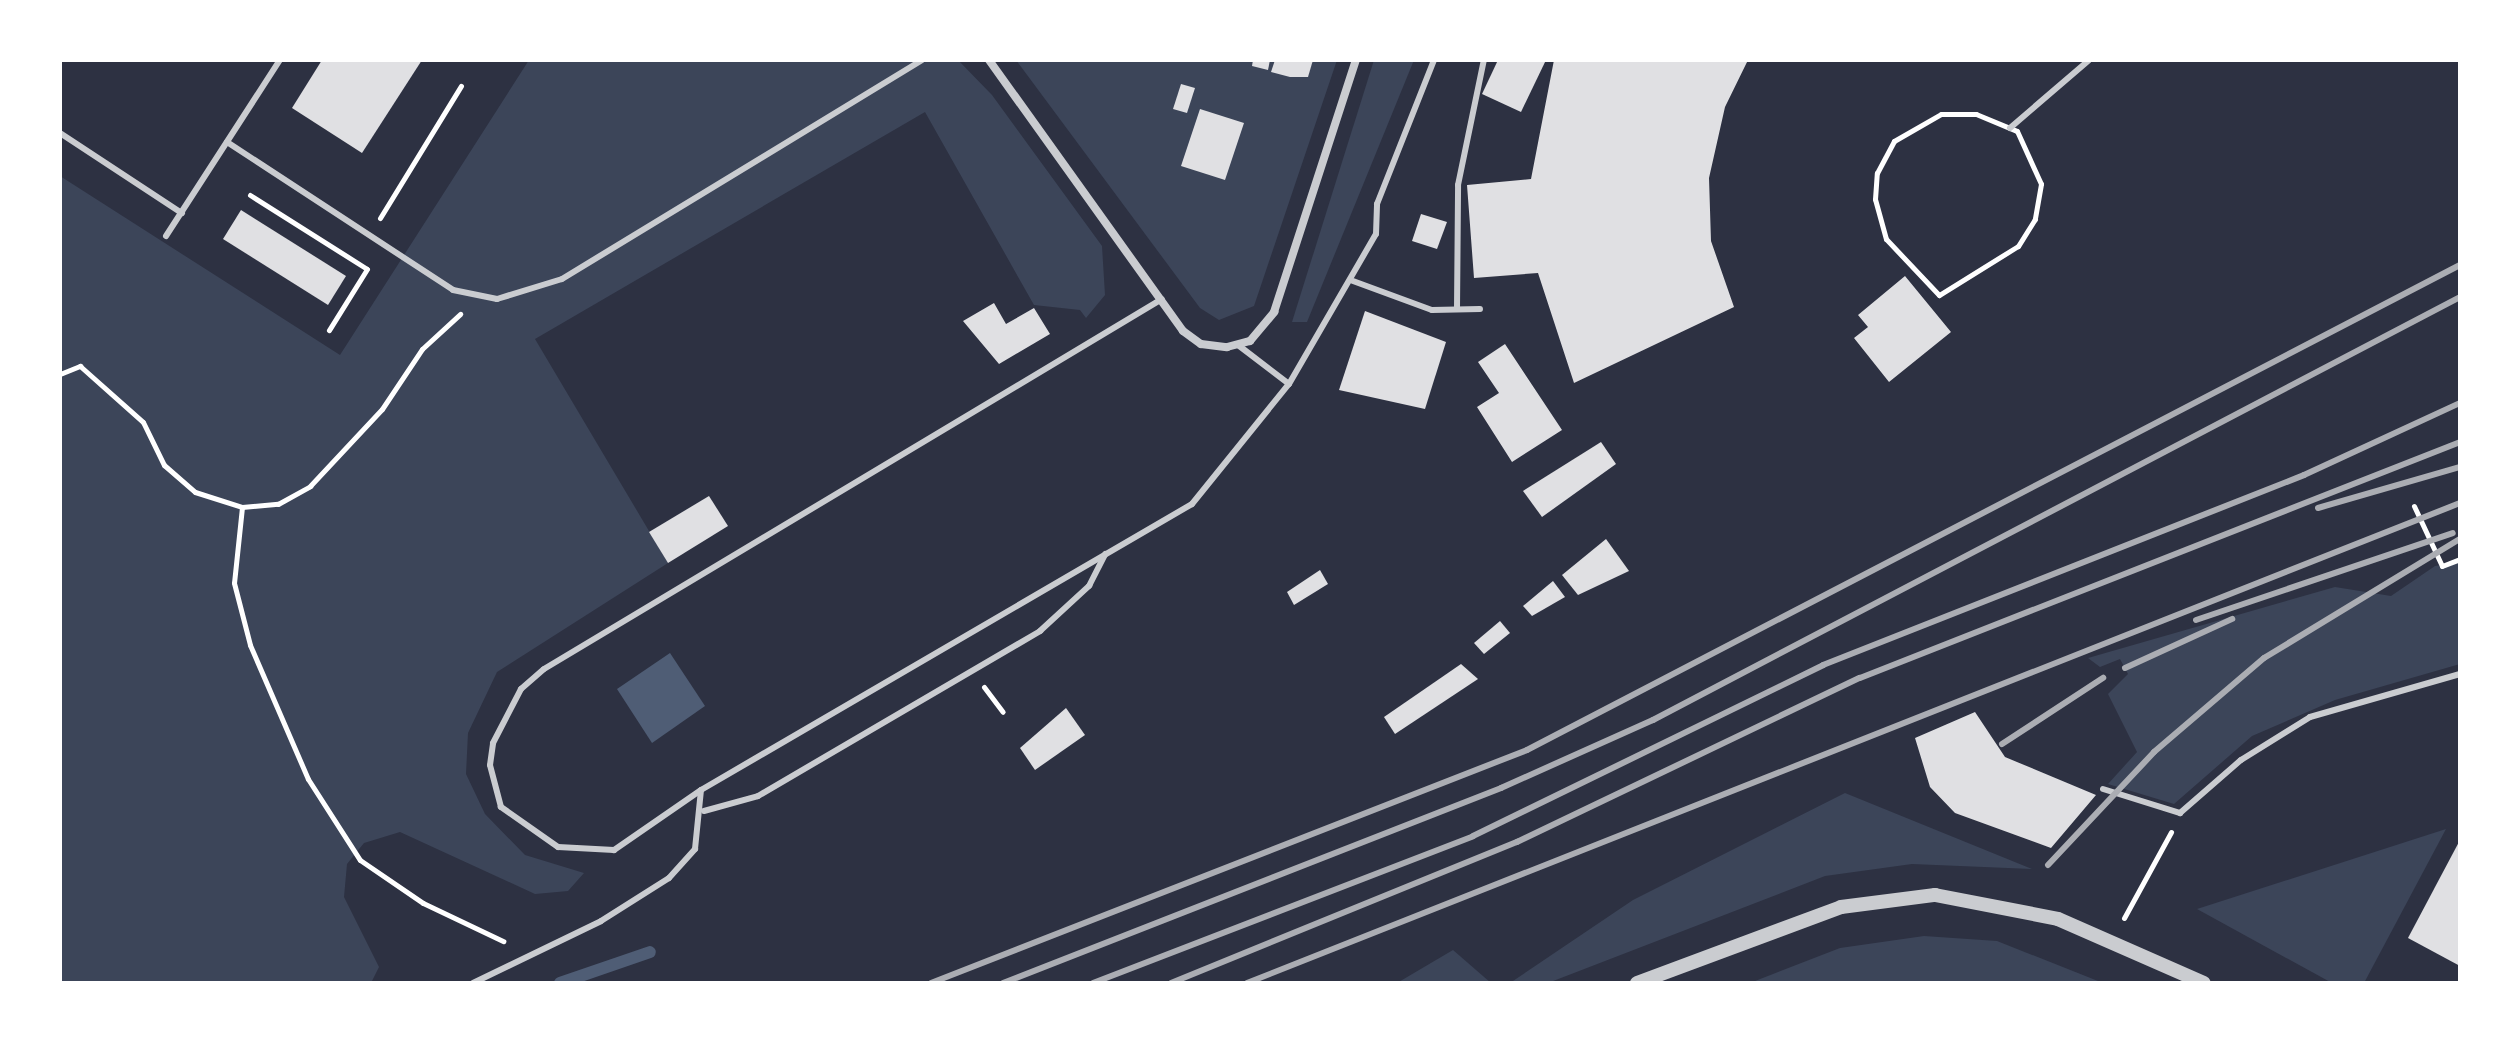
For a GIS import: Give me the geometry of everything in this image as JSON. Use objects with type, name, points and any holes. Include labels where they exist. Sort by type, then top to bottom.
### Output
[{"type":"street","points":[[989,60],[1192,339],[1238,345],[1262,332],[1356,60]]},
{"type":"street","points":[[1637,983],[1808,918],[1893,898],[1985,900],[2118,942],[2204,983]]},
{"type":"lane","points":[[166,236],[280,60]]},
{"type":"lane","points":[[227,142],[474,299],[562,279],[922,60]]},
{"type":"lane","points":[[1162,299],[544,669],[521,689],[493,743],[490,765],[501,807],[558,847],[614,850],[701,790],[1192,504],[1289,384],[1353,281],[1376,234],[1377,204],[1434,60]]},
{"type":"lane","points":[[1457,309],[1458,185],[1484,60]]},
{"type":"lane","points":[[2010,128],[2089,60]]},
{"type":"lane","points":[[60,133],[182,213]]},
{"type":"lane","points":[[1353,281],[1432,310],[1480,309]]},
{"type":"lane","points":[[1238,345],[1289,384]]},
{"type":"lane","points":[[704,811],[758,796],[1040,631],[1089,586],[1105,554]]},
{"type":"lane","points":[[2103,789],[2180,813],[2241,760],[2310,717],[2460,674]]},
{"type":"lane","points":[[473,983],[543,952],[669,878],[695,849],[704,811],[701,790]]},
{"type":"path","points":[[353,259],[461,86]]},
{"type":"path","points":[[1941,114],[1976,114],[2010,128],[2037,167],[2035,219],[2008,256],[1939,295],[1883,232],[1875,199],[1880,164],[1907,128],[1941,114]]},
{"type":"path","points":[[250,195],[367,269],[329,330]]},
{"type":"path","points":[[60,374],[80,366],[143,422],[174,474],[195,492],[242,507],[278,504],[310,486],[382,409],[422,349],[474,299]]},
{"type":"path","points":[[2414,506],[2442,566],[2460,559]]},
{"type":"path","points":[[242,507],[234,583],[250,645],[308,779],[360,860],[423,903],[492,938],[543,952]]},
{"type":"path","points":[[2118,942],[2142,875],[2180,813]]},
{"type":"shaded area","points":[[529,60],[958,60],[992,95],[1102,246],[1105,295],[1086,318],[1080,310],[1034,305],[925,112],[535,339],[668,563],[497,672],[468,733],[466,774],[485,814],[525,855],[584,873],[568,891],[535,894],[400,832],[364,843],[347,864],[344,897],[379,967],[371,983],[60,983],[60,176],[340,355]]},
{"type":"shaded area","points":[[1016,60],[1337,60],[1254,306],[1219,320],[1200,308]]},
{"type":"shaded area","points":[[1374,60],[1414,60],[1307,322],[1292,322]]},
{"type":"shaded area","points":[[2460,562],[2460,664],[2335,700],[2252,736],[2174,804],[2108,784],[2137,752],[2108,694],[2128,674],[2120,659],[2100,667],[2088,658],[2335,587],[2391,596],[2435,566]]},
{"type":"shaded area","points":[[670,653],[705,706],[652,743],[617,689]]},
{"type":"shaded area","points":[[1845,793],[2032,869],[1912,864],[1825,876],[1548,983],[1510,983],[1633,900]]},
{"type":"shaded area","points":[[2446,829],[2364,983],[2332,983],[2197,909]]},
{"type":"shaded area","points":[[1924,936],[1997,941],[2103,983],[1750,983],[1840,948]]},
{"type":"shaded area","points":[[1453,950],[1491,983],[1397,983]]},
{"type":"building","points":[[322,60],[422,60],[362,153],[292,108]]},
{"type":"building","points":[[1253,60],[1270,60],[1268,70],[1252,66]]},
{"type":"building","points":[[1275,60],[1313,60],[1308,77],[1290,77],[1271,72]]},
{"type":"building","points":[[1498,60],[1546,60],[1521,112],[1482,94]]},
{"type":"building","points":[[1554,60],[1748,60],[1725,107],[1709,178],[1711,241],[1734,307],[1574,383],[1538,273],[1474,278],[1467,185],[1531,179]]},
{"type":"building","points":[[1181,84],[1195,88],[1187,113],[1173,109]]},
{"type":"building","points":[[1200,109],[1244,123],[1225,180],[1181,166]]},
{"type":"building","points":[[241,210],[346,276],[328,305],[223,239]]},
{"type":"building","points":[[1421,214],[1447,222],[1437,249],[1412,241]]},
{"type":"building","points":[[1905,276],[1951,332],[1889,382],[1854,338],[1868,327],[1858,315]]},
{"type":"building","points":[[994,303],[1006,324],[1034,308],[1050,334],[999,364],[963,321]]},
{"type":"building","points":[[1365,311],[1446,342],[1425,409],[1339,390]]},
{"type":"building","points":[[1505,344],[1562,430],[1512,462],[1477,407],[1499,393],[1478,362]]},
{"type":"building","points":[[1601,442],[1616,464],[1542,517],[1523,491]]},
{"type":"building","points":[[709,496],[728,526],[668,563],[649,532]]},
{"type":"building","points":[[1606,539],[1629,571],[1578,595],[1562,575]]},
{"type":"building","points":[[1320,570],[1328,584],[1294,605],[1287,592]]},
{"type":"building","points":[[1553,581],[1565,597],[1532,616],[1523,606]]},
{"type":"building","points":[[1500,621],[1510,633],[1484,654],[1474,643]]},
{"type":"building","points":[[1461,664],[1478,679],[1395,734],[1384,717]]},
{"type":"building","points":[[1066,708],[1085,735],[1035,770],[1020,748]]},
{"type":"building","points":[[1975,712],[2005,757],[2096,795],[2051,848],[1955,813],[1930,787],[1915,738]]},
{"type":"building","points":[[2460,840],[2460,966],[2408,938]]},
{"type":"waterway","points":[[560,983],[650,952]]},
{"type":"railway","points":[[931,983],[1527,750],[2460,265]]},
{"type":"railway","points":[[1003,983],[1501,788],[1653,720],[2460,297]]},
{"type":"railway","points":[[1093,983],[1473,836],[1823,665],[2304,475],[2460,403]]},
{"type":"railway","points":[[1171,983],[1517,842],[1860,678],[2460,442]]},
{"type":"railway","points":[[2318,508],[2460,467]]},
{"type":"railway","points":[[1247,983],[2460,503]]},
{"type":"railway","points":[[2196,620],[2453,533]]},
{"type":"railway","points":[[2048,865],[2154,752],[2264,658],[2460,539]]},
{"type":"railway","points":[[2125,668],[2232,619]]},
{"type":"railway","points":[[2002,744],[2103,678]]}]
